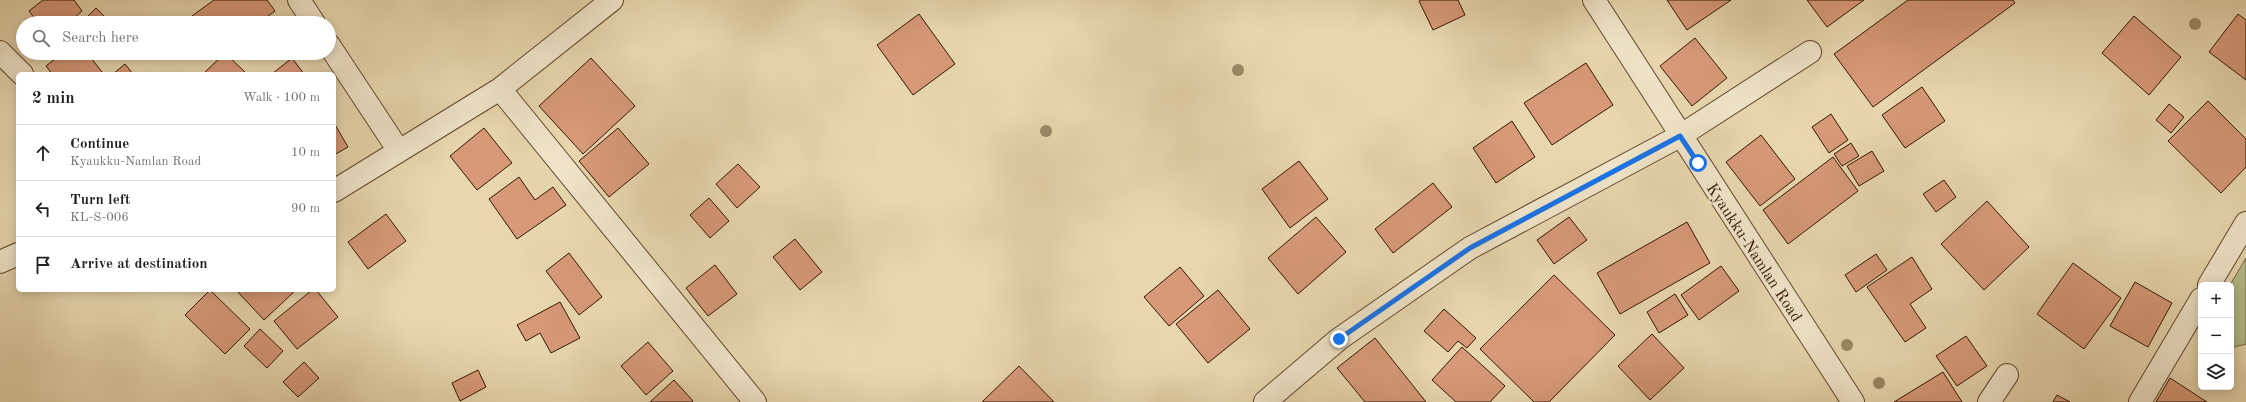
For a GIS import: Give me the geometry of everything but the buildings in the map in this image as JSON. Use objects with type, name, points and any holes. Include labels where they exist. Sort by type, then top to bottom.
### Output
[{"type":"street","points":[[299,0],[309,16]]},
{"type":"street","points":[[336,190],[500,89],[612,0]]},
{"type":"street","name":"Kyaukku-Namlan Road","points":[[1594,0],[1680,136],[1853,402]]},
{"type":"street","points":[[0,52],[20,72]]},
{"type":"street","points":[[1265,402],[1339,339],[1470,248],[1680,136],[1810,52]]},
{"type":"street","points":[[336,56],[399,151]]},
{"type":"street","points":[[500,89],[756,402]]},
{"type":"street","points":[[2211,282],[2246,223]]},
{"type":"street","points":[[0,262],[16,255]]},
{"type":"street","points":[[2140,402],[2198,304]]},
{"type":"street","points":[[1989,402],[2007,375]]},
{"type":"green space","points":[[2246,258],[2246,344],[2234,347],[2234,282],[2232,282]]},
{"type":"route","points":[[1339,339],[1470,248],[1680,136],[1698,163]]}]
